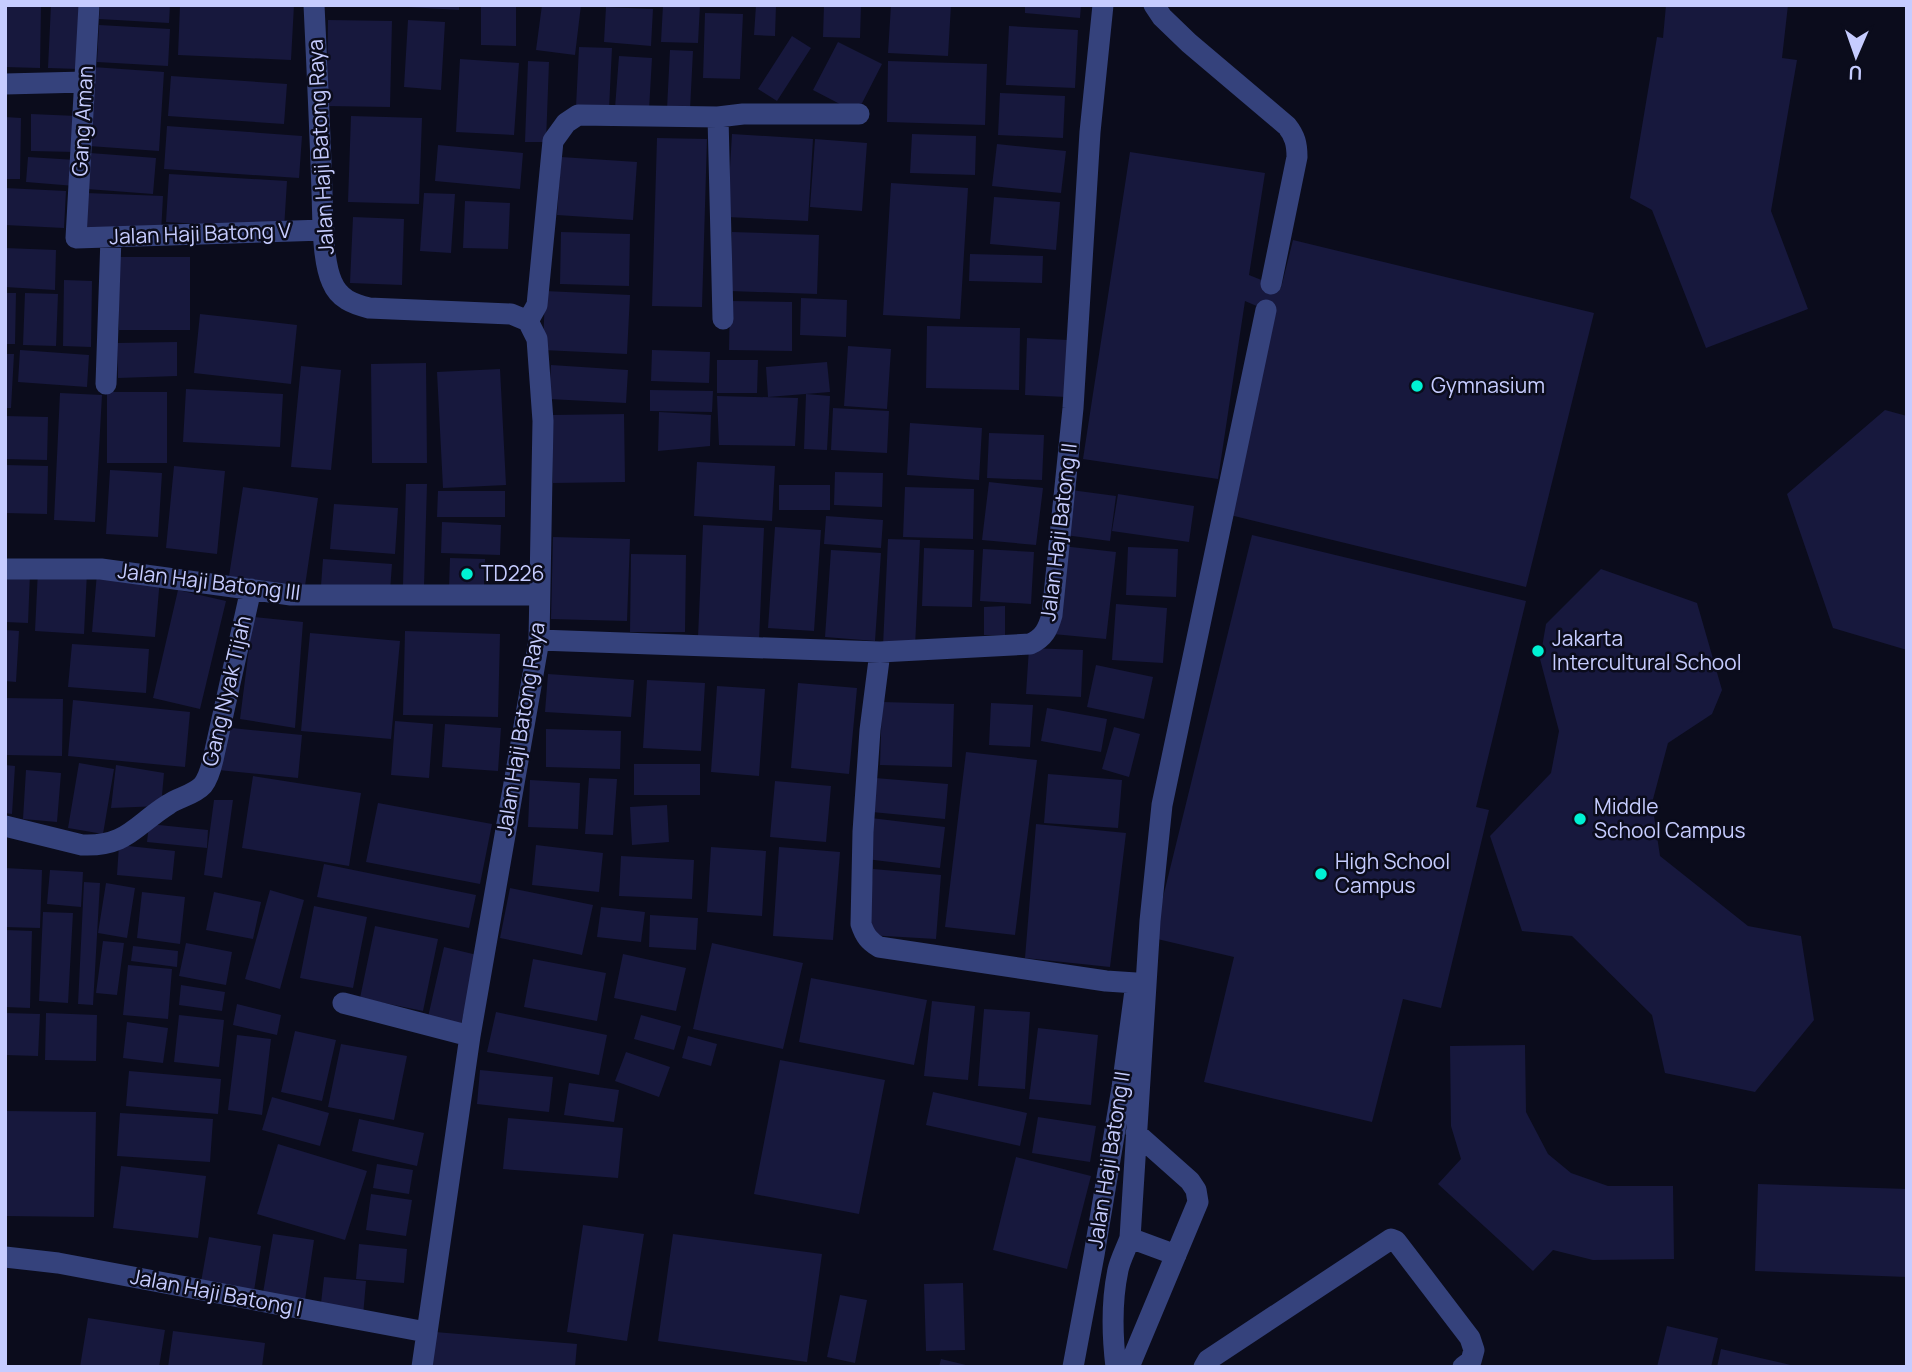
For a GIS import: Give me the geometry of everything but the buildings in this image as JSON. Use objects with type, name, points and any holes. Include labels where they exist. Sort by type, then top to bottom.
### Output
[{"type":"street","name":"Gang Aman","points":[[76,238],[89,5]]},
{"type":"street","name":"Jalan Haji Batong Raya","points":[[314,5],[324,230],[328,269],[337,291],[352,304],[369,308],[511,314],[528,321],[537,339],[542,421],[539,640],[470,1036],[422,1367]]},
{"type":"street","name":"Jalan Haji Batong II","points":[[539,640],[880,652],[1030,645],[1046,633],[1052,615],[1073,408],[1090,132],[1103,5]]},
{"type":"street","points":[[1154,5],[1162,17],[1189,43],[1287,126],[1294,135],[1297,157],[1271,284]]},
{"type":"street","points":[[5,84],[85,82]]},
{"type":"street","points":[[528,321],[537,305],[553,142],[566,123],[578,116],[859,114]]},
{"type":"street","points":[[718,117],[723,319]]},
{"type":"street","name":"Jalan Haji Batong V","points":[[76,238],[324,230]]},
{"type":"street","points":[[106,384],[111,237]]},
{"type":"street","points":[[1116,1367],[1112,1314],[1118,1269],[1130,1238],[1150,921],[1162,805],[1266,310]]},
{"type":"street","name":"Jalan Haji Batong III","points":[[5,569],[101,569],[291,595],[539,595]]},
{"type":"street","name":"Gang Nyak Tijah","points":[[5,827],[95,846],[123,838],[160,809],[203,785],[215,755],[251,589]]},
{"type":"street","name":"Jalan Haji Batong II","points":[[880,652],[870,730],[863,832],[861,924],[869,941],[879,947],[1105,981],[1136,982],[1120,1101],[1073,1367]]},
{"type":"street","points":[[343,1003],[470,1036]]},
{"type":"street","points":[[1129,1367],[1198,1202],[1196,1190],[1190,1181],[1136,1133]]},
{"type":"street","points":[[1130,1238],[1176,1255]]},
{"type":"street","points":[[1204,1367],[1208,1360],[1391,1239],[1396,1241],[1470,1338],[1474,1350],[1471,1361],[1463,1367]]},
{"type":"street","name":"Jalan Haji Batong I","points":[[5,1257],[58,1263],[426,1332]]},
{"type":"place","name":"Gymnasium","points":[[1417,386]]},
{"type":"place","name":"TD226","points":[[467,574]]},
{"type":"place","name":"Jakarta Intercultural School","points":[[1538,651]]},
{"type":"place","name":"Middle School Campus","points":[[1580,819]]},
{"type":"place","name":"High School Campus","points":[[1321,874]]}]
